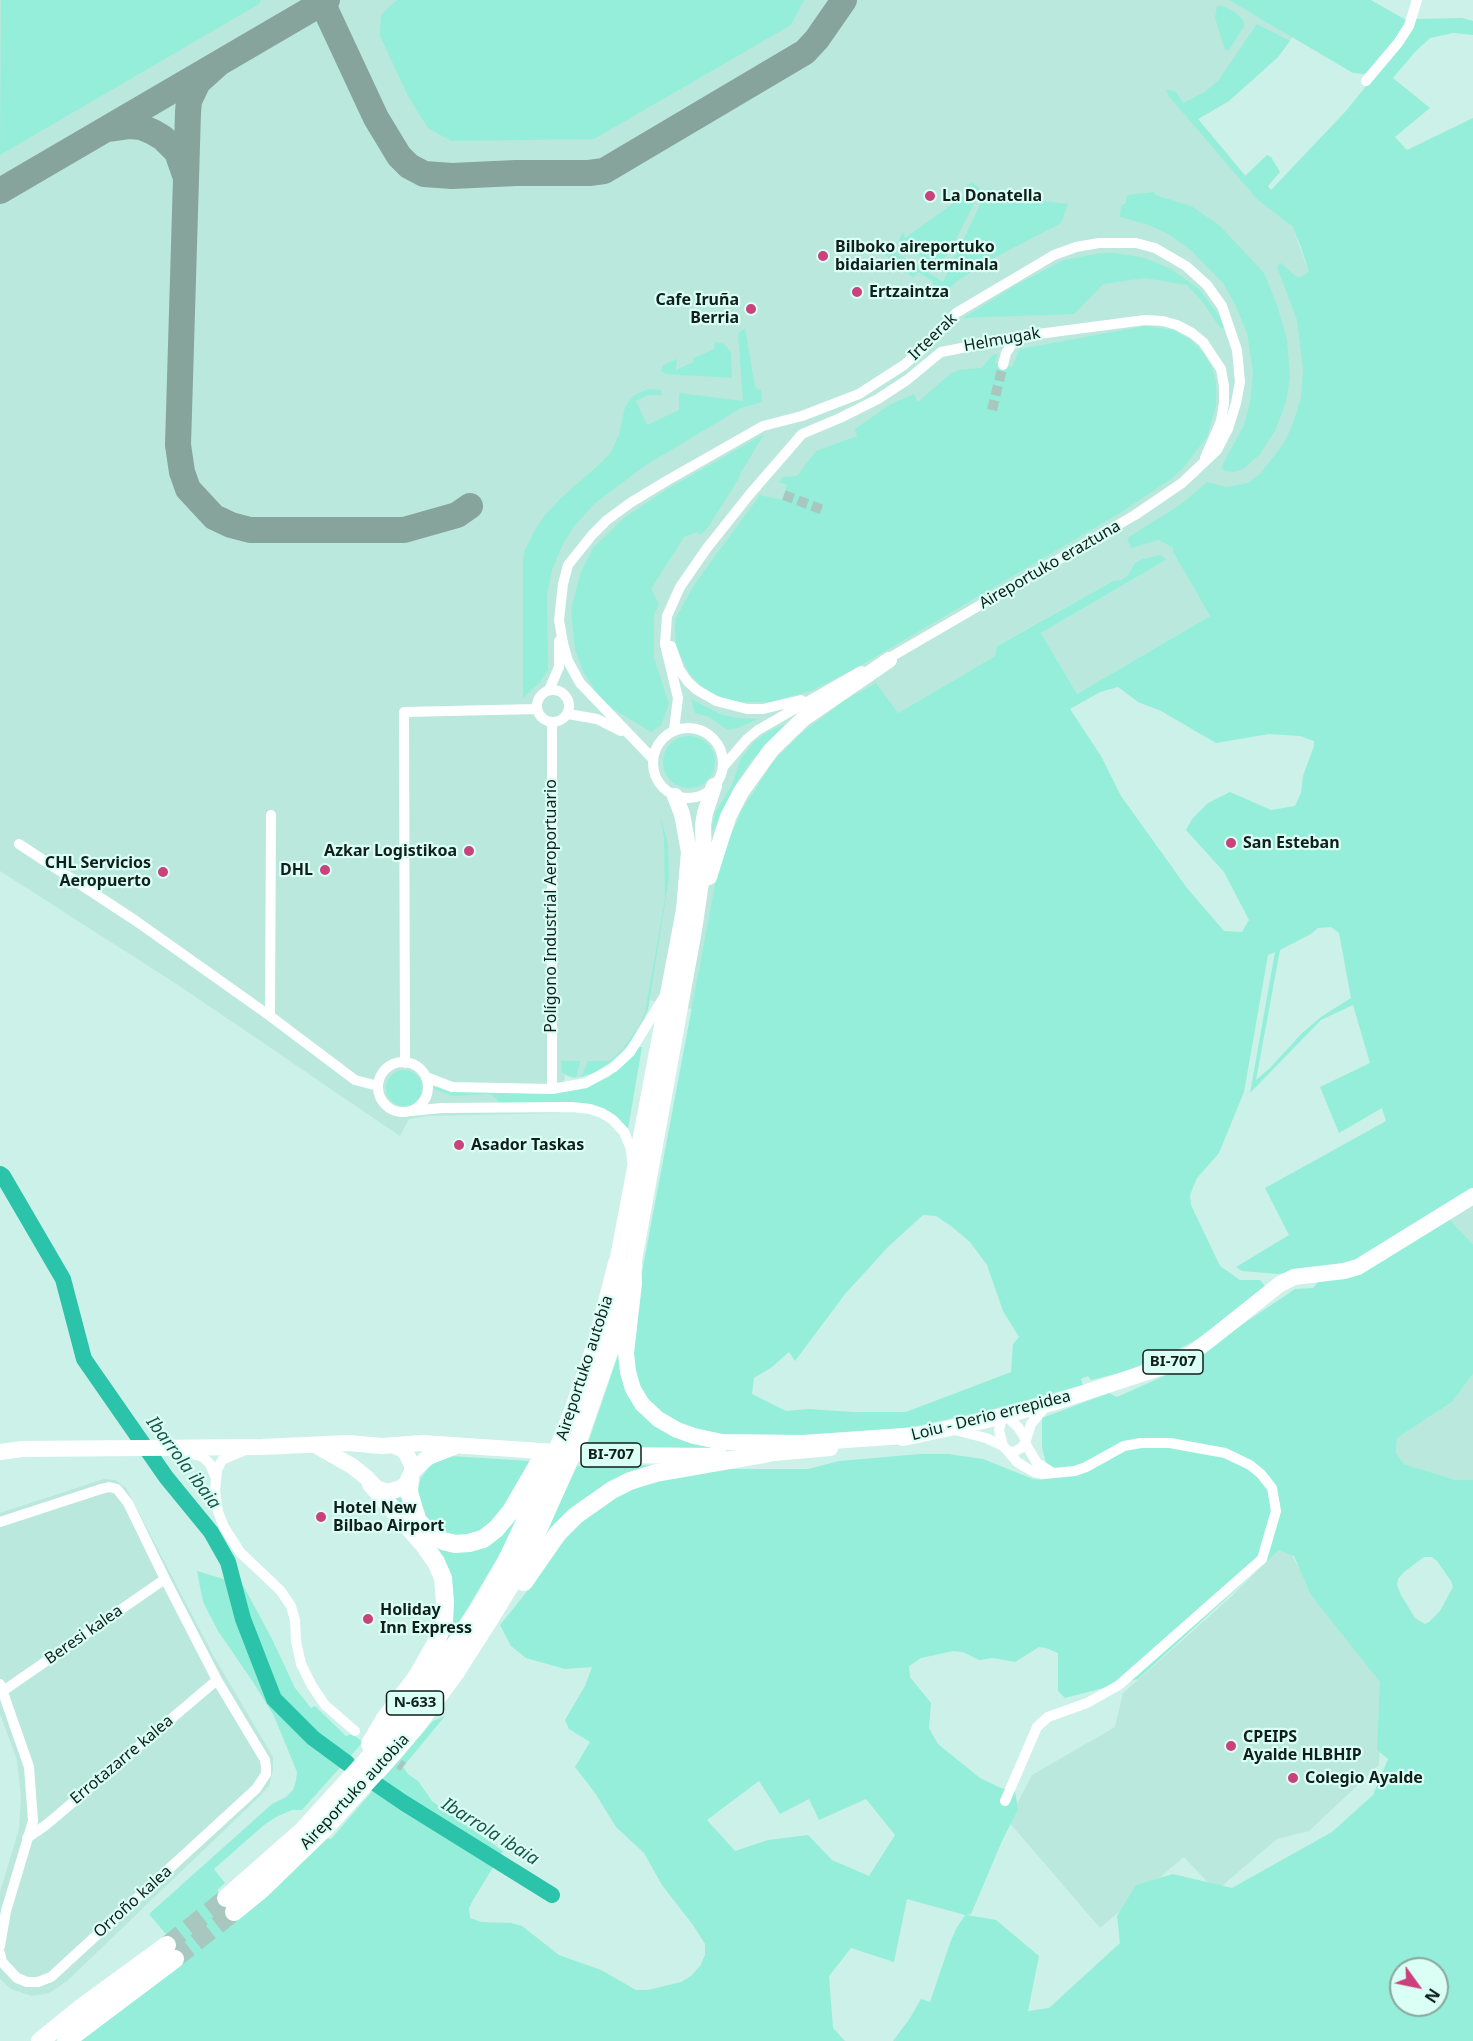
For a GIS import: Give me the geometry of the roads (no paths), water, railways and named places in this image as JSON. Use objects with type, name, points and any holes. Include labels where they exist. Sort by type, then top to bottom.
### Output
[{"type":"highway","name":"Aireportuko autobia","points":[[565,1437],[625,1264]]},
{"type":"highway","name":"Aireportuko autobia","points":[[550,1469],[522,1566],[456,1672],[417,1725],[325,1828],[261,1890],[230,1905],[386,1739],[417,1701],[478,1610],[506,1562],[565,1437],[610,1349],[625,1264]]},
{"type":"highway","points":[[411,1475],[409,1492],[418,1521],[443,1541],[455,1544],[469,1543],[483,1539],[496,1529],[550,1469],[565,1437]]},
{"type":"highway","points":[[417,1725],[449,1690],[479,1651],[525,1579],[558,1533],[592,1502],[630,1481],[656,1473],[765,1455]]},
{"type":"highway","points":[[302,1831],[368,1747],[384,1720],[416,1678],[435,1646],[444,1622],[443,1578],[436,1562],[369,1481]]},
{"type":"highway","points":[[40,2041],[82,2007],[171,1952],[66,2041]]},
{"type":"main road","points":[[694,930],[728,817],[757,769],[771,750],[803,719],[889,660]]},
{"type":"main road","points":[[625,1264],[694,930],[704,862],[703,825],[714,786]]},
{"type":"main road","points":[[675,796],[686,833],[689,867],[684,910],[634,1179],[625,1264],[634,1283],[626,1353],[633,1389],[642,1404],[658,1419],[677,1430],[694,1436],[732,1442],[803,1443],[918,1435]]},
{"type":"main road","name":"Loiu - Derio errepidea","points":[[457,1446],[664,1457],[765,1455],[858,1445],[918,1435],[1005,1415],[1110,1386],[1163,1367],[1191,1354],[1280,1284],[1294,1277],[1358,1267],[1473,1196]]},
{"type":"main road","name":"BI-707","points":[[262,1447],[348,1443],[386,1445],[422,1443],[457,1446]]},
{"type":"main road","name":"BI-707","points":[[316,1445],[342,1460],[382,1491],[395,1491],[406,1484],[411,1475],[428,1457],[457,1446]]},
{"type":"main road","points":[[369,1481],[365,1465],[367,1458],[371,1453],[386,1445],[402,1449],[406,1453],[412,1465],[411,1475]]},
{"type":"main road","points":[[0,1452],[22,1449],[262,1447]]},
{"type":"street","points":[[1366,81],[1398,43],[1409,26],[1417,0]]},
{"type":"street","name":"Irteerak","points":[[559,620],[563,584],[568,565],[607,520],[649,491],[763,426],[802,417],[859,394],[904,364],[928,344],[956,313],[972,302],[1054,255],[1076,247],[1099,243],[1136,243],[1155,248],[1186,266],[1207,285],[1222,306],[1237,350],[1239,382],[1228,429],[1216,450],[1204,461]]},
{"type":"street","name":"Helmugak","points":[[665,629],[672,603],[707,548],[805,431],[840,418],[878,399],[907,380],[941,352],[1023,336],[1145,320],[1163,321],[1192,333],[1214,355],[1221,369],[1224,386],[1221,421],[1204,461]]},
{"type":"street","points":[[1003,365],[1011,344],[1023,336]]},
{"type":"street","name":"Aireportuko eraztuna","points":[[814,697],[867,668],[889,660],[1140,512],[1182,483],[1204,461]]},
{"type":"street","points":[[549,690],[556,690],[566,696],[569,702],[567,714],[558,722],[552,723],[542,719],[537,709],[540,697],[549,690],[559,667],[559,620]]},
{"type":"street","points":[[559,620],[568,661],[580,683],[653,759]]},
{"type":"street","points":[[665,629],[679,669],[688,682],[707,697],[747,709],[782,705],[814,697]]},
{"type":"street","points":[[665,629],[667,658],[678,698],[674,730]]},
{"type":"street","points":[[723,767],[758,730],[814,697]]},
{"type":"street","points":[[405,1063],[404,712],[537,709]]},
{"type":"street","points":[[567,714],[597,719],[634,739]]},
{"type":"street","name":"Polígono Industrial Aeroportuario","points":[[552,723],[552,1089]]},
{"type":"street","points":[[692,727],[709,734],[721,748],[723,767],[719,781],[700,796],[692,798],[675,796],[661,785],[656,777],[653,759],[660,742],[674,730],[692,727]]},
{"type":"street","points":[[270,1016],[271,815]]},
{"type":"street","points":[[18,844],[136,921],[270,1016],[355,1080],[378,1086]]},
{"type":"street","points":[[426,1077],[453,1087],[552,1089],[586,1083],[614,1066],[636,1043],[668,988]]},
{"type":"street","points":[[411,1111],[425,1099],[428,1088],[426,1077],[418,1067],[397,1063],[384,1072],[378,1086],[379,1094],[388,1107],[395,1111],[411,1111],[442,1108],[572,1107],[602,1113],[613,1120],[624,1132],[631,1149],[634,1179]]},
{"type":"street","points":[[946,1429],[971,1433],[1006,1448],[1021,1449],[1031,1424],[1047,1404]]},
{"type":"street","points":[[1005,1801],[1037,1727],[1048,1718],[1087,1703],[1119,1685],[1262,1559],[1276,1511],[1272,1488],[1250,1465],[1225,1453],[1170,1443],[1142,1443],[1124,1446],[1075,1471],[1053,1473],[1034,1472],[1017,1462],[1006,1448],[999,1430],[1005,1415],[1018,1427],[1037,1463],[1053,1473]]},
{"type":"street","points":[[262,1447],[227,1456],[219,1465],[215,1477],[218,1512],[224,1527],[240,1552],[280,1590],[291,1606],[301,1664],[312,1686],[325,1705],[355,1731]]},
{"type":"street","points":[[153,1448],[203,1457],[210,1464],[215,1477]]},
{"type":"street","points":[[0,1522],[109,1486],[117,1489],[124,1496],[217,1680]]},
{"type":"street","name":"Beresi kalea","points":[[2,1688],[165,1579]]},
{"type":"street","name":"Orroño kalea","points":[[0,1953],[2,1962],[17,1978],[27,1982],[38,1982],[51,1977],[256,1789],[266,1774],[265,1760],[217,1680]]},
{"type":"street","name":"Errotazarre kalea","points":[[27,1838],[46,1825],[217,1680]]},
{"type":"street","points":[[0,1946],[6,1911],[33,1821],[29,1767],[2,1688]]},
{"type":"waterway","name":"Ibarrola ibaia","points":[[0,1174],[63,1279],[84,1359],[166,1477],[211,1532],[228,1562],[243,1619],[274,1699],[313,1738],[347,1763]]},
{"type":"waterway","name":"Ibarrola ibaia","points":[[376,1784],[552,1895]]},
{"type":"tunnel","points":[[992,410],[1003,365]]},
{"type":"tunnel","points":[[784,495],[823,510]]},
{"type":"tunnel","points":[[387,1755],[403,1767]]},
{"type":"tunnel","points":[[167,1945],[226,1898]]},
{"type":"tunnel","points":[[175,1959],[234,1912]]},
{"type":"place","name":"La Donatella","points":[[930,196]]},
{"type":"place","name":"Bilboko aireportuko bidaiarien terminala","points":[[823,256]]},
{"type":"place","name":"Ertzaintza","points":[[857,292]]},
{"type":"place","name":"Cafe Iruña Berria","points":[[751,309]]},
{"type":"place","name":"San Esteban","points":[[1231,843]]},
{"type":"place","name":"Azkar Logistikoa","points":[[469,851]]},
{"type":"place","name":"DHL","points":[[325,870]]},
{"type":"place","name":"CHL Servicios Aeropuerto","points":[[163,872]]},
{"type":"place","name":"Asador Taskas","points":[[459,1145]]},
{"type":"place","name":"Hotel New Bilbao Airport","points":[[321,1517]]},
{"type":"place","name":"Holiday Inn Express","points":[[368,1619]]},
{"type":"place","name":"CPEIPS Ayalde HLBHIP","points":[[1231,1746]]},
{"type":"place","name":"Colegio Ayalde","points":[[1293,1778]]}]
